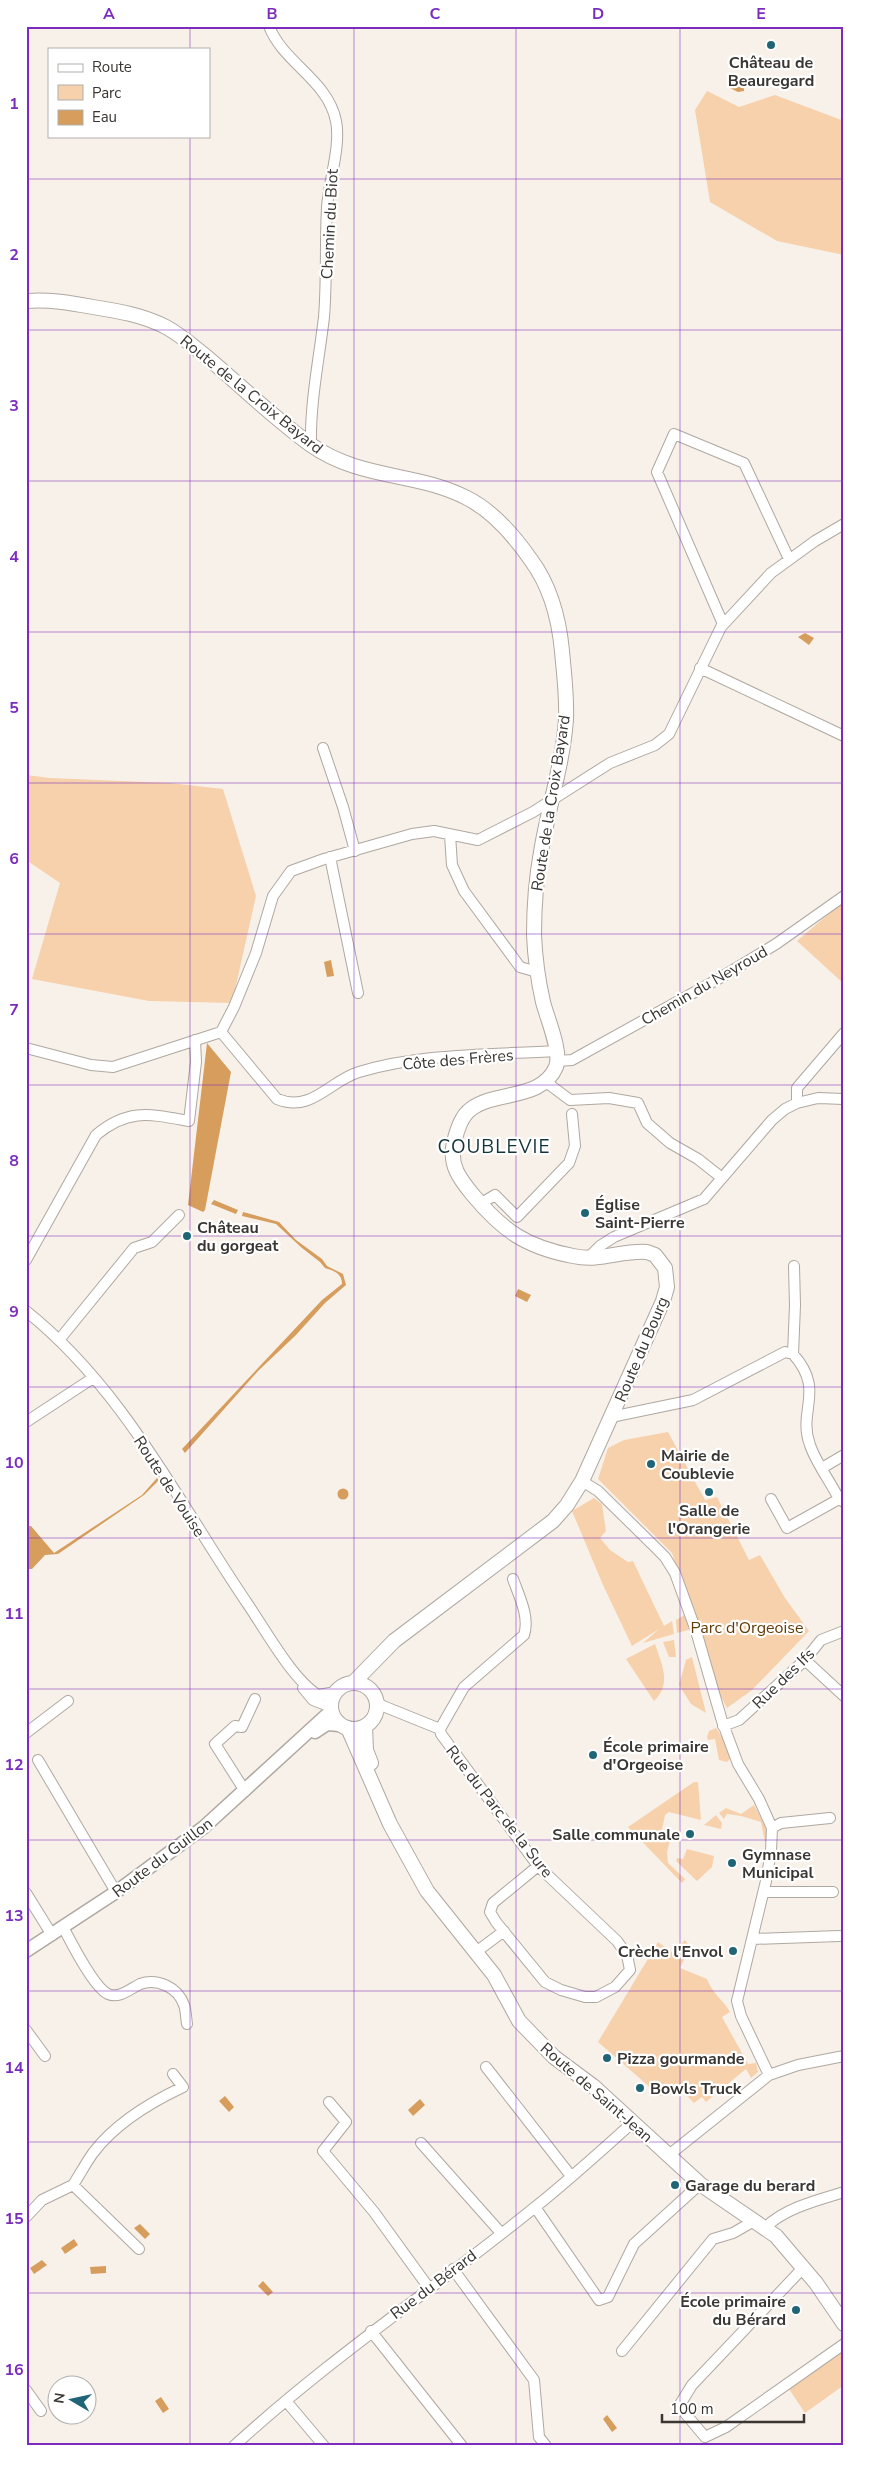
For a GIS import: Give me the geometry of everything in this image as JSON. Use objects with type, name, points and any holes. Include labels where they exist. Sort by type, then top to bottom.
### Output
[{"type":"main road","name":"Route de la Croix Bayard","points":[[26,301],[68,302],[129,313],[165,326],[180,335],[311,445],[345,465],[409,480],[456,493],[470,499],[502,525],[532,561],[545,584],[558,617],[564,674],[566,723],[541,850],[535,901],[534,940],[537,972],[557,1059]]},
{"type":"main road","points":[[546,1082],[557,1059]]},
{"type":"main road","name":"Route du Bourg","points":[[372,1690],[374,1671],[381,1658],[395,1643],[553,1521],[567,1505],[582,1481],[663,1301],[667,1277],[661,1261],[647,1252],[588,1258],[551,1250],[516,1237],[493,1219],[461,1181],[452,1164],[452,1152],[459,1126],[465,1115],[479,1105],[526,1092],[546,1082]]},
{"type":"main road","name":"Route du Bourg","points":[[353,1682],[394,1640],[435,1611]]},
{"type":"main road","points":[[353,1682],[360,1683],[372,1690],[378,1704],[375,1717],[365,1727],[357,1729],[344,1727],[331,1709],[336,1692],[343,1685],[353,1682]]},
{"type":"main road","name":"Route de Saint-Jean","points":[[344,1727],[390,1824],[427,1892],[494,1975],[520,2021],[554,2056],[593,2086],[700,2184],[760,2224],[803,2268],[844,2324]]},
{"type":"main road","name":"Route de Saint-Jean","points":[[365,1727],[366,1750],[390,1824]]},
{"type":"street","name":"Chemin du Biot","points":[[269,26],[274,38],[322,90],[336,121],[337,139],[327,208],[327,272],[324,318],[310,413],[311,445]]},
{"type":"street","points":[[723,624],[657,472],[674,434],[744,463],[789,559]]},
{"type":"street","points":[[26,1048],[91,1065],[113,1067],[221,1032],[234,1007],[252,962],[274,896],[291,870],[412,834],[434,831],[478,840],[552,800],[610,763],[656,745],[669,734],[723,624],[771,572],[814,541],[844,524]]},
{"type":"street","points":[[700,668],[844,736]]},
{"type":"street","points":[[323,748],[343,808],[354,851]]},
{"type":"street","points":[[450,835],[452,865],[464,891],[520,967],[537,972]]},
{"type":"street","points":[[330,857],[358,992]]},
{"type":"street","name":"Chemin du Neyroud","points":[[557,1059],[572,1060],[720,978],[776,944],[844,896]]},
{"type":"street","name":"Côte des Frères","points":[[221,1032],[277,1099],[289,1104],[299,1103],[321,1094],[358,1073],[414,1060],[557,1059]]},
{"type":"street","points":[[796,1103],[798,1088],[844,1033]]},
{"type":"street","points":[[26,1260],[79,1169],[90,1143],[103,1129],[121,1118],[136,1115],[151,1114],[189,1121],[196,1062],[195,1040]]},
{"type":"street","points":[[546,1082],[570,1100],[609,1098],[638,1103],[647,1124],[670,1143],[698,1159],[722,1178]]},
{"type":"street","points":[[588,1258],[600,1246],[614,1238],[704,1199],[772,1120],[785,1108],[796,1103],[818,1098],[844,1099]]},
{"type":"street","points":[[480,1204],[495,1195],[517,1217],[569,1163],[575,1146],[572,1114]]},
{"type":"street","points":[[59,1340],[134,1248],[152,1242],[179,1215]]},
{"type":"street","points":[[771,1499],[787,1528],[842,1500],[810,1445],[807,1430],[811,1392],[809,1379],[793,1354],[794,1266]]},
{"type":"street","name":"Route de Vouise","points":[[26,1311],[59,1340],[93,1378],[156,1458],[210,1549],[297,1676],[301,1686],[313,1700],[331,1709]]},
{"type":"street","points":[[611,1417],[694,1400],[785,1352],[793,1354]]},
{"type":"street","points":[[26,1422],[93,1378]]},
{"type":"street","points":[[822,1468],[844,1455]]},
{"type":"street","points":[[582,1481],[598,1491],[653,1545],[665,1557],[675,1573],[696,1631],[724,1726],[738,1764],[759,1800],[772,1828],[771,1851],[764,1892],[737,2001],[741,2016],[770,2075]]},
{"type":"street","name":"Rue du Parc de la Sure","points":[[504,1930],[545,1982],[585,1997],[604,1995],[615,1987],[630,1970],[628,1955],[616,1941],[538,1866],[441,1734],[440,1729],[464,1687],[524,1635],[526,1628],[524,1607],[513,1579]]},
{"type":"street","name":"Rue des Ifs","points":[[724,1726],[739,1720],[805,1660],[821,1640],[844,1631]]},
{"type":"street","points":[[805,1660],[844,1696]]},
{"type":"street","name":"Route de Vouise","points":[[297,1676],[318,1694],[336,1692]]},
{"type":"street","points":[[245,1791],[215,1744],[235,1726],[242,1727],[255,1699]]},
{"type":"street","points":[[26,1733],[68,1701]]},
{"type":"street","points":[[378,1704],[440,1729]]},
{"type":"street","name":"Route du Guillon","points":[[26,1951],[116,1892],[204,1827],[245,1791],[331,1709]]},
{"type":"street","name":"Route du Guillon","points":[[288,1751],[320,1727],[327,1724],[344,1727]]},
{"type":"street","points":[[38,1760],[116,1892]]},
{"type":"street","points":[[772,1828],[781,1822],[830,1818]]},
{"type":"street","points":[[476,1952],[504,1930],[490,1912],[493,1903],[538,1866]]},
{"type":"street","points":[[764,1892],[833,1892]]},
{"type":"street","points":[[26,1893],[52,1935]]},
{"type":"street","points":[[63,1927],[100,1989],[113,1996],[122,1994],[141,1984],[162,1983],[170,1987],[183,2003],[187,2024]]},
{"type":"street","points":[[752,1939],[840,1936]]},
{"type":"street","points":[[26,2030],[45,2056]]},
{"type":"street","points":[[669,2155],[770,2075],[798,2065],[844,2056]]},
{"type":"street","points":[[486,2067],[571,2176]]},
{"type":"street","points":[[26,2217],[42,2200],[73,2185],[94,2152],[120,2126],[160,2098],[183,2087],[173,2074]]},
{"type":"street","points":[[329,2102],[346,2122],[323,2151],[374,2212],[429,2288]]},
{"type":"street","name":"Rue du Bérard","points":[[234,2446],[371,2331],[535,2208],[632,2123]]},
{"type":"street","points":[[420,2143],[500,2233]]},
{"type":"street","points":[[535,2208],[600,2300],[608,2297],[634,2244],[700,2184]]},
{"type":"street","points":[[73,2185],[139,2249]]},
{"type":"street","points":[[622,2351],[713,2239],[760,2224],[844,2192]]},
{"type":"street","points":[[803,2268],[692,2385],[679,2406],[705,2436],[726,2427],[844,2344]]},
{"type":"street","points":[[452,2269],[534,2380],[539,2437],[546,2446]]},
{"type":"street","points":[[371,2331],[462,2446]]},
{"type":"street","points":[[26,2390],[41,2411]]},
{"type":"street","points":[[286,2401],[324,2446]]},
{"type":"green space","points":[[707,91],[739,107],[775,95],[844,121],[844,255],[777,241],[710,202],[695,110]]},
{"type":"green space","points":[[26,775],[50,778],[170,783],[223,789],[256,896],[232,1003],[149,1001],[32,979],[60,883],[26,860]]},
{"type":"green space","points":[[844,901],[844,984],[797,941]]},
{"type":"green space","name":"Parc d'Orgeoise","points":[[668,1432],[705,1500],[717,1497],[749,1560],[760,1555],[785,1598],[809,1631],[752,1690],[727,1708],[717,1689],[672,1553],[598,1479],[608,1448],[624,1440]]},
{"type":"green space","points":[[594,1498],[602,1504],[606,1531],[600,1538],[610,1550],[628,1562],[633,1561],[664,1626],[672,1621],[674,1634],[643,1643],[659,1629],[632,1646],[603,1585],[572,1511]]},
{"type":"green space","points":[[686,1614],[691,1629],[677,1633],[676,1620]]},
{"type":"green space","points":[[674,1640],[676,1657],[669,1657],[663,1642]]},
{"type":"green space","points":[[655,1644],[663,1667],[664,1681],[663,1688],[654,1701],[626,1659]]},
{"type":"green space","points":[[692,1657],[706,1713],[691,1704],[679,1685],[686,1660]]},
{"type":"green space","points":[[716,1728],[727,1745],[731,1758],[727,1762],[719,1760],[715,1739],[708,1740],[707,1737],[709,1731]]},
{"type":"green space","points":[[694,1782],[698,1782],[701,1820],[669,1812],[665,1815],[661,1834],[663,1840],[670,1841],[667,1852],[668,1863],[685,1879],[682,1883],[628,1827]]},
{"type":"green space","points":[[754,1805],[765,1825],[768,1842],[765,1842],[761,1822],[727,1814],[724,1819],[719,1813],[726,1808],[741,1814]]},
{"type":"green space","points":[[716,1815],[722,1823],[721,1829],[704,1825]]},
{"type":"green space","points":[[687,1849],[714,1856],[712,1867],[697,1881],[676,1861],[677,1858],[683,1859]]},
{"type":"green space","points":[[685,1940],[690,1947],[680,1968],[707,1979],[712,1989],[730,2012],[722,2017],[748,2064],[756,2063],[758,2072],[751,2078],[746,2069],[706,2102],[702,2097],[694,2103],[684,2093],[660,2096],[598,2042],[658,1942],[673,1953]]},
{"type":"green space","points":[[844,2350],[844,2385],[805,2413],[789,2389]]},
{"type":"water","points":[[734,79],[744,85],[744,91],[738,92],[730,88],[729,82]]},
{"type":"water","points":[[805,633],[814,638],[809,645],[798,637]]},
{"type":"water","points":[[331,960],[334,976],[327,977],[324,962]]},
{"type":"water","points":[[207,1043],[231,1072],[205,1210],[203,1212],[188,1205]]},
{"type":"water","points":[[214,1200],[238,1210],[236,1214],[211,1204]]},
{"type":"water","points":[[243,1212],[279,1222],[296,1240],[322,1259],[327,1266],[343,1274],[346,1285],[325,1303],[296,1335],[258,1371],[185,1453],[182,1449],[322,1300],[342,1284],[339,1275],[325,1268],[276,1224],[242,1216]]},
{"type":"water","points":[[518,1289],[531,1295],[527,1302],[515,1296]]},
{"type":"water","points":[[157,1478],[159,1480],[144,1495],[58,1554],[45,1555],[32,1569],[26,1569],[26,1526],[31,1526],[54,1553],[142,1495]]},
{"type":"water","points":[[343,1488],[349,1494],[343,1500],[337,1494]]},
{"type":"water","points":[[225,2096],[234,2107],[229,2112],[219,2101]]},
{"type":"water","points":[[420,2099],[425,2105],[413,2116],[408,2110]]},
{"type":"water","points":[[140,2224],[150,2234],[145,2239],[134,2228]]},
{"type":"water","points":[[74,2239],[78,2245],[65,2254],[61,2248]]},
{"type":"water","points":[[42,2260],[47,2265],[34,2274],[30,2268]]},
{"type":"water","points":[[106,2266],[106,2273],[91,2274],[90,2267]]},
{"type":"water","points":[[263,2281],[273,2292],[268,2296],[258,2286]]},
{"type":"water","points":[[161,2397],[169,2409],[163,2413],[155,2401]]},
{"type":"water","points":[[607,2415],[617,2428],[612,2432],[603,2419]]},
{"type":"place","name":"Château de Beauregard","points":[[771,45]]},
{"type":"place","name":"Église Saint-Pierre","points":[[585,1213]]},
{"type":"place","name":"Château du gorgeat","points":[[187,1236]]},
{"type":"place","name":"Mairie de Coublevie","points":[[651,1464]]},
{"type":"place","name":"Salle de l'Orangerie","points":[[709,1492]]},
{"type":"place","name":"École primaire d'Orgeoise","points":[[593,1755]]},
{"type":"place","name":"Salle communale","points":[[690,1834]]},
{"type":"place","name":"Gymnase Municipal","points":[[732,1863]]},
{"type":"place","name":"Crèche l'Envol","points":[[733,1951]]},
{"type":"place","name":"Pizza gourmande","points":[[607,2058]]},
{"type":"place","name":"Bowls Truck","points":[[640,2088]]},
{"type":"place","name":"Garage du berard","points":[[675,2185]]},
{"type":"place","name":"École primaire du Bérard","points":[[796,2310]]},
{"type":"district","name":"COUBLEVIE","points":[[494,1146]]}]
